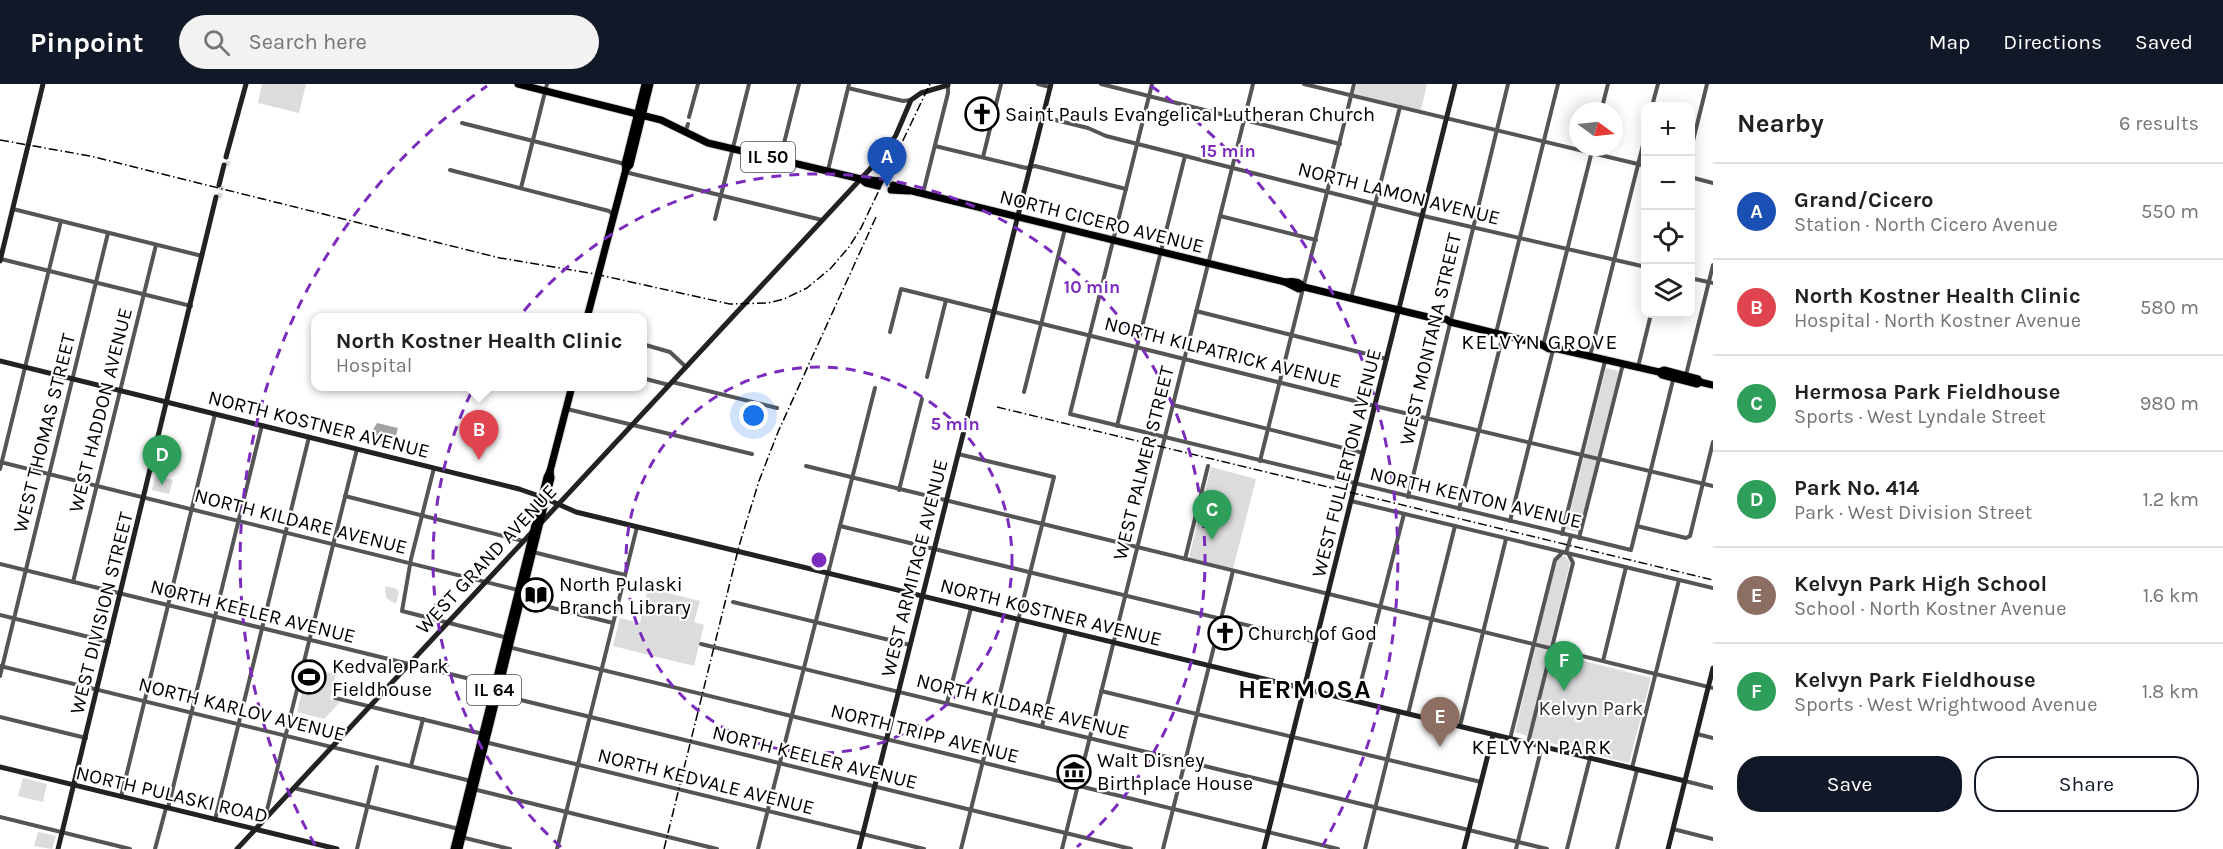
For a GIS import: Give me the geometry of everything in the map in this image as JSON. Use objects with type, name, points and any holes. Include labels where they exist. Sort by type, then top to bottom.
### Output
[{"type":"main road","points":[[0,260],[43,84]]},
{"type":"main road","points":[[228,158],[246,84]]},
{"type":"main road","name":"IL 50","points":[[518,84],[546,87],[661,120],[708,143],[861,179],[866,183],[879,184]]},
{"type":"main road","points":[[590,313],[608,249],[607,244],[625,168],[630,165],[645,84]]},
{"type":"main road","points":[[640,115],[650,84]]},
{"type":"main road","name":"WEST FULLERTON AVENUE","points":[[1264,849],[1455,84]]},
{"type":"main road","points":[[911,100],[936,92],[948,85]]},
{"type":"main road","name":"WEST ARMITAGE AVENUE","points":[[859,849],[1051,85]]},
{"type":"main road","name":"WEST GRAND AVENUE","points":[[237,849],[670,383],[748,303],[749,299],[861,179],[892,142],[911,100]]},
{"type":"main road","points":[[221,186],[226,166]]},
{"type":"main road","name":"NORTH CICERO AVENUE","points":[[892,187],[901,192],[912,191],[1286,282],[1299,289],[1304,287],[1436,319],[1439,323],[1450,322],[1542,345],[1554,345],[1556,349],[1659,372],[1662,375],[1685,378],[1697,384],[1700,382],[1713,385]]},
{"type":"main road","name":"WEST DIVISION STREET","points":[[57,849],[218,197]]},
{"type":"main road","name":"NORTH KOSTNER AVENUE","points":[[0,361],[434,468],[544,498],[576,512],[1685,781]]},
{"type":"main road","name":"IL 64","points":[[531,552],[533,531],[551,478],[550,471],[571,391]]},
{"type":"main road","name":"IL 64","points":[[459,849],[497,686],[531,552],[541,522],[544,498]]},
{"type":"main road","points":[[1668,849],[1711,687],[1713,668]]},
{"type":"main road","points":[[1464,849],[1493,735]]},
{"type":"main road","name":"NORTH PULASKI ROAD","points":[[0,767],[337,849]]},
{"type":"main road","name":"IL 64","points":[[454,849],[461,833]]},
{"type":"street","points":[[689,117],[698,84]]},
{"type":"street","points":[[715,219],[749,84]]},
{"type":"street","points":[[780,160],[799,84]]},
{"type":"street","points":[[982,158],[1001,84]]},
{"type":"street","points":[[1038,84],[1051,85]]},
{"type":"street","points":[[1101,84],[1340,144]]},
{"type":"street","points":[[1090,334],[1152,84]]},
{"type":"street","name":"WEST PALMER STREET","points":[[1062,849],[1253,84]]},
{"type":"street","points":[[1304,84],[1569,148]]},
{"type":"street","points":[[1260,461],[1354,84]]},
{"type":"street","name":"WEST MONTANA STREET","points":[[1407,497],[1508,84]]},
{"type":"street","points":[[1459,509],[1479,430],[1520,238],[1558,84]]},
{"type":"street","points":[[1603,102],[1608,84]]},
{"type":"street","points":[[1653,102],[1658,84]]},
{"type":"street","points":[[1695,133],[1707,84]]},
{"type":"street","points":[[923,194],[948,85]]},
{"type":"street","points":[[828,171],[849,86],[903,101],[911,100]]},
{"type":"street","points":[[521,188],[546,87]]},
{"type":"street","points":[[1351,298],[1400,107]]},
{"type":"street","name":"NORTH LAMON AVENUE","points":[[1043,117],[1088,128],[1106,136],[1375,204],[1641,266]]},
{"type":"street","points":[[462,123],[533,140],[721,195],[823,220]]},
{"type":"street","points":[[685,133],[688,124]]},
{"type":"street","points":[[935,146],[982,158],[1035,166],[1126,189]]},
{"type":"street","points":[[1590,356],[1641,153]]},
{"type":"street","points":[[1117,426],[1185,156]]},
{"type":"street","points":[[1542,345],[1590,156]]},
{"type":"street","points":[[1603,156],[1641,165]]},
{"type":"street","points":[[450,170],[609,210],[614,215]]},
{"type":"street","points":[[1695,178],[1713,183]]},
{"type":"street","points":[[13,209],[203,256]]},
{"type":"street","points":[[1220,216],[1316,240]]},
{"type":"street","points":[[0,469],[61,221]]},
{"type":"street","points":[[1024,392],[1065,229]]},
{"type":"street","name":"WEST THOMAS STREET","points":[[0,676],[108,233]]},
{"type":"street","name":"WEST HADDON AVENUE","points":[[73,582],[156,245]]},
{"type":"street","points":[[0,260],[191,306]]},
{"type":"street","points":[[1685,378],[1711,283],[1713,265]]},
{"type":"street","points":[[1695,279],[1711,283]]},
{"type":"street","name":"NORTH KILPATRICK AVENUE","points":[[890,333],[901,289],[1375,406],[1713,486]]},
{"type":"street","points":[[927,377],[946,300]]},
{"type":"street","points":[[1196,311],[1387,358]]},
{"type":"street","points":[[1637,367],[1650,318]]},
{"type":"street","name":"NORTH KENTON AVENUE","points":[[1090,334],[1070,414],[1631,550],[1637,526]]},
{"type":"street","points":[[647,345],[666,350],[686,367]]},
{"type":"street","points":[[1510,521],[1556,349]]},
{"type":"street","points":[[1562,534],[1605,360]]},
{"type":"street","points":[[1579,538],[1623,364]]},
{"type":"street","points":[[1674,376],[1637,526],[1686,538],[1690,536],[1713,442]]},
{"type":"street","points":[[647,379],[777,408]]},
{"type":"street","points":[[758,849],[875,388]]},
{"type":"street","points":[[899,490],[922,399]]},
{"type":"street","points":[[1173,405],[1364,453]]},
{"type":"street","points":[[566,409],[752,454]]},
{"type":"street","points":[[122,797],[215,414]]},
{"type":"street","points":[[155,849],[262,425]]},
{"type":"street","points":[[215,819],[309,437]]},
{"type":"street","points":[[265,819],[357,449]]},
{"type":"street","points":[[958,454],[1054,477],[961,849]]},
{"type":"street","name":"NORTH KILDARE AVENUE","points":[[1,462],[521,591]]},
{"type":"street","points":[[806,466],[1711,687]]},
{"type":"street","points":[[1185,560],[1208,466]]},
{"type":"street","points":[[411,564],[434,468]]},
{"type":"street","points":[[345,496],[524,541]]},
{"type":"street","name":"NORTH KENTON AVENUE","points":[[1351,501],[1713,588]]},
{"type":"street","points":[[1356,701],[1404,514]]},
{"type":"street","points":[[840,526],[1316,642]]},
{"type":"street","points":[[1408,714],[1455,526]]},
{"type":"street","points":[[557,849],[637,527]]},
{"type":"street","points":[[1566,553],[1571,536]]},
{"type":"street","points":[[1460,726],[1506,539]]},
{"type":"street","points":[[531,552],[625,575]]},
{"type":"street","points":[[1510,739],[1555,560],[1560,554],[1566,553],[1571,556],[1573,563],[1528,743]]},
{"type":"street","name":"NORTH KEELER AVENUE","points":[[0,564],[497,686]]},
{"type":"street","name":"NORTH TRIPP AVENUE","points":[[411,564],[402,611],[602,670],[1338,849]]},
{"type":"street","points":[[1603,661],[1626,567]]},
{"type":"street","points":[[1163,849],[1233,571]]},
{"type":"street","points":[[1617,849],[1655,674],[1679,580]]},
{"type":"street","points":[[519,600],[613,623]]},
{"type":"street","points":[[733,602],[910,645]]},
{"type":"street","points":[[947,703],[971,608]]},
{"type":"street","points":[[0,615],[109,642]]},
{"type":"street","points":[[1042,726],[1066,631]]},
{"type":"street","name":"NORTH KILDARE AVENUE","points":[[702,644],[1547,849]]},
{"type":"street","name":"NORTH KARLOV AVENUE","points":[[1,666],[411,766],[566,813],[717,849]]},
{"type":"street","points":[[1101,690],[1481,782]]},
{"type":"street","name":"NORTH KEELER AVENUE","points":[[495,694],[1131,849]]},
{"type":"street","name":"NORTH KEDVALE AVENUE","points":[[335,698],[423,719],[578,765],[924,849]]},
{"type":"street","points":[[1365,849],[1399,712]]},
{"type":"street","points":[[0,717],[86,738]]},
{"type":"street","points":[[411,766],[423,719]]},
{"type":"street","points":[[1697,734],[1713,738]]},
{"type":"street","points":[[1516,849],[1542,746]]},
{"type":"street","points":[[1567,849],[1590,758]]},
{"type":"street","points":[[357,849],[377,767]]},
{"type":"street","name":"NORTH KOSTNER AVENUE","points":[[1685,781],[1713,788]]},
{"type":"street","points":[[294,788],[367,806],[510,849]]},
{"type":"street","points":[[0,818],[130,849]]},
{"type":"street","points":[[1673,829],[1713,839]]},
{"type":"green space","points":[[262,84],[306,84],[299,113],[258,103]]},
{"type":"green space","points":[[1357,84],[1427,84],[1421,110],[1354,94]]},
{"type":"green space","points":[[1606,368],[1619,371],[1579,532],[1566,529]]},
{"type":"green space","points":[[1211,467],[1256,479],[1233,569],[1189,558]]},
{"type":"green space","points":[[155,476],[173,480],[169,494],[152,490]]},
{"type":"green space","points":[[1561,556],[1566,557],[1570,563],[1528,736],[1515,732],[1556,562]]},
{"type":"green space","points":[[385,586],[397,589],[399,592],[396,604],[386,598]]},
{"type":"green space","points":[[648,588],[700,601],[694,622],[704,625],[694,666],[613,646],[620,618],[640,623]]},
{"type":"green space","name":"Kelvyn Park","points":[[1553,653],[1651,678],[1629,763],[1531,738]]},
{"type":"green space","points":[[308,668],[336,674],[330,699],[340,702],[324,719],[297,712]]},
{"type":"green space","points":[[23,778],[47,784],[43,802],[18,796]]},
{"type":"green space","points":[[38,832],[56,836],[52,849],[34,846]]},
{"type":"shaded area","points":[[377,423],[398,428],[393,446],[369,441]]},
{"type":"tunnel","points":[[227,166],[229,158]]},
{"type":"tunnel","points":[[219,198],[222,186]]},
{"type":"railway","points":[[0,140],[90,156],[500,258],[595,274],[730,304],[768,303],[784,299],[807,288],[831,268],[849,247],[861,228],[930,84]]},
{"type":"railway","points":[[664,849],[739,546],[759,481],[778,432],[876,217]]},
{"type":"railway","points":[[997,407],[1713,580]]},
{"type":"place","name":"Saint Pauls Evangelical Lutheran Church","points":[[982,114]]},
{"type":"place","name":"Grand/Cicero","points":[[887,187]]},
{"type":"place","name":"North Kostner Health Clinic","points":[[479,460]]},
{"type":"place","name":"Park No. 414","points":[[162,485]]},
{"type":"place","name":"Hermosa Park Fieldhouse","points":[[1212,540]]},
{"type":"place","name":"North Pulaski Branch Library","points":[[536,595]]},
{"type":"place","name":"Church of God","points":[[1225,633]]},
{"type":"place","name":"Kedvale Park Fieldhouse","points":[[309,677]]},
{"type":"place","name":"Kelvyn Park Fieldhouse","points":[[1564,691]]},
{"type":"place","name":"Kelvyn Park High School","points":[[1440,747]]},
{"type":"place","name":"Walt Disney Birthplace House","points":[[1074,772]]},
{"type":"district","name":"KELVYN GROVE","points":[[1540,342]]},
{"type":"district","name":"HERMOSA","points":[[1305,689]]},
{"type":"district","name":"KELVYN PARK","points":[[1542,747]]}]
